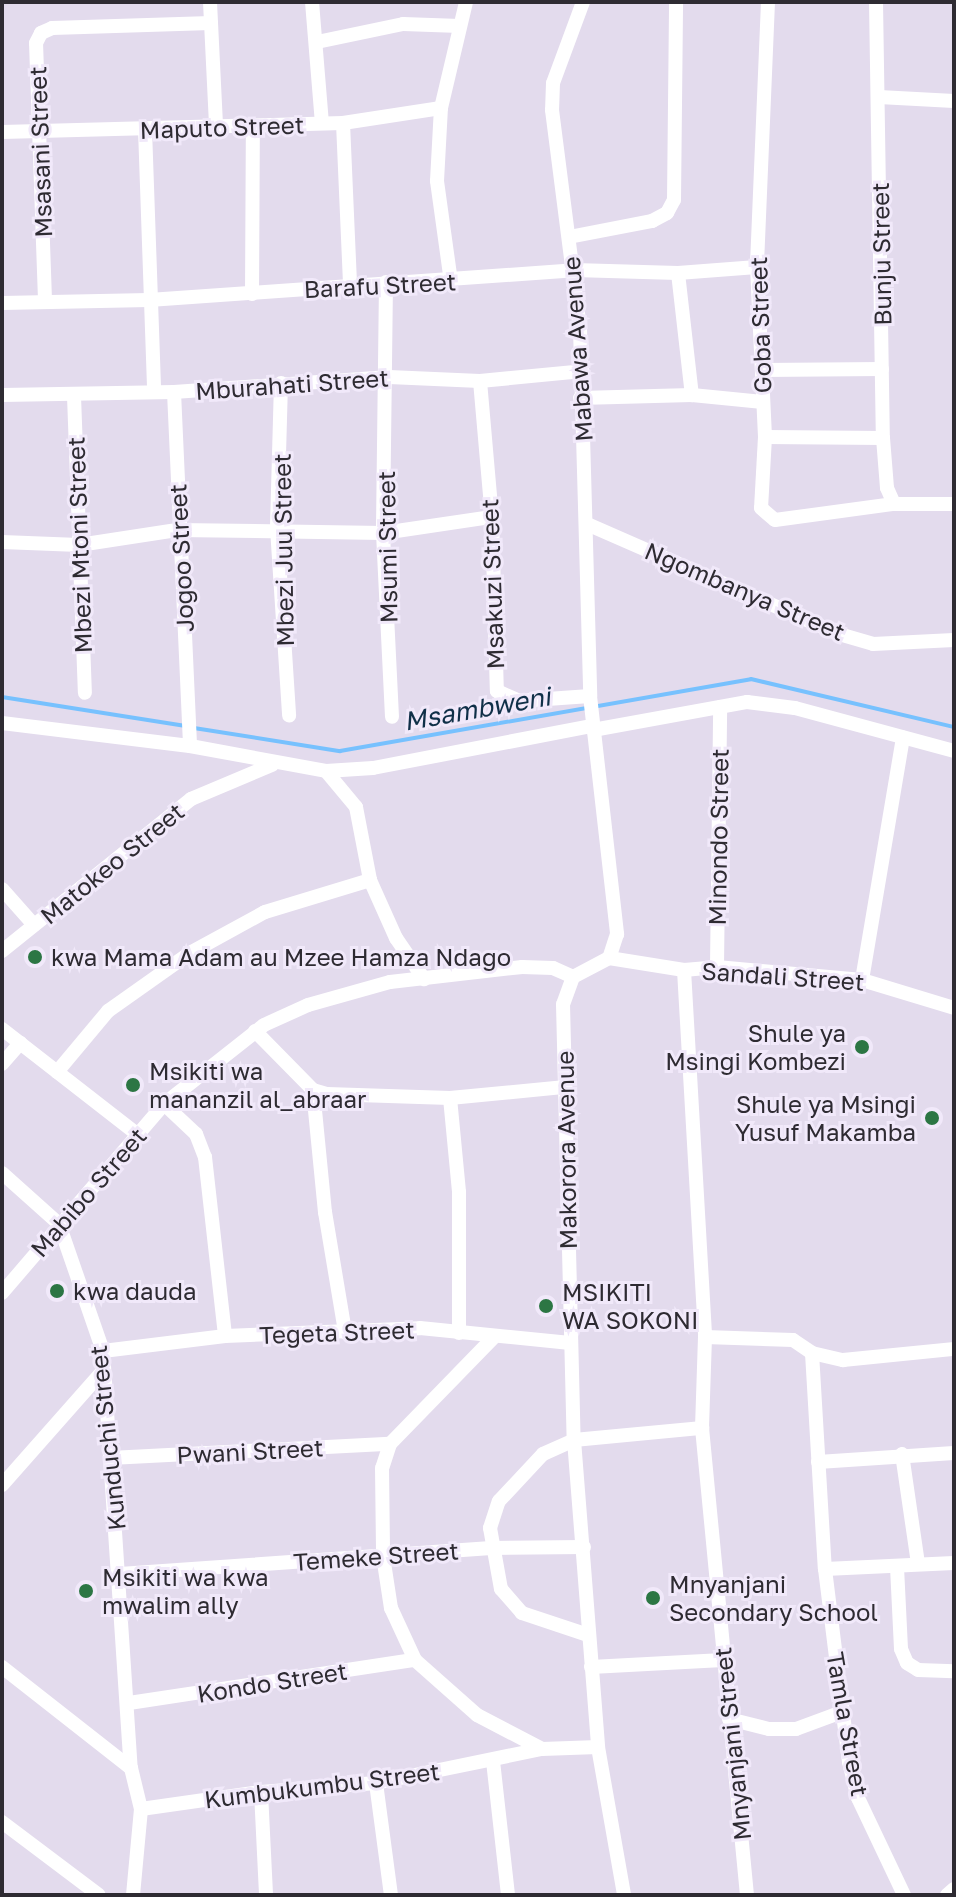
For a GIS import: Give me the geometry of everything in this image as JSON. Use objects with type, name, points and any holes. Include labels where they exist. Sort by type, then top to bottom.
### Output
[{"type":"street","points":[[210,2],[216,123]]},
{"type":"street","points":[[312,2],[322,123]]},
{"type":"street","points":[[451,282],[437,181],[441,108],[466,2]]},
{"type":"street","name":"Mabawa Avenue","points":[[583,2],[553,83],[583,371],[580,398],[592,715]]},
{"type":"street","points":[[569,237],[652,221],[667,213],[674,200],[676,2]]},
{"type":"street","name":"Goba Street","points":[[768,2],[757,267],[765,437],[760,490],[767,518],[894,504]]},
{"type":"street","name":"Bunju Street","points":[[876,2],[883,438],[894,504]]},
{"type":"street","name":"Msasani Street","points":[[45,300],[36,43],[41,33],[52,28],[211,23]]},
{"type":"street","points":[[317,42],[403,24],[460,26]]},
{"type":"street","points":[[879,97],[954,101]]},
{"type":"street","name":"Maputo Street","points":[[2,132],[145,129],[216,123],[343,123],[441,108]]},
{"type":"street","points":[[343,123],[350,286]]},
{"type":"street","points":[[252,294],[253,125]]},
{"type":"street","points":[[145,129],[154,390]]},
{"type":"street","name":"Barafu Street","points":[[2,303],[149,300],[386,282],[451,282],[574,270],[678,273],[757,267]]},
{"type":"street","points":[[678,273],[692,395]]},
{"type":"street","name":"Msumi Street","points":[[386,282],[389,377],[383,533],[392,717]]},
{"type":"street","points":[[763,370],[882,369]]},
{"type":"street","name":"Mburahati Street","points":[[2,395],[174,392],[389,377],[480,381],[583,371]]},
{"type":"street","name":"Msakuzi Street","points":[[480,381],[492,517],[497,691],[519,701],[592,715]]},
{"type":"street","name":"Mbezi Juu Street","points":[[281,383],[277,528],[289,716]]},
{"type":"street","name":"Jogoo Street","points":[[174,392],[177,530],[191,735]]},
{"type":"street","points":[[580,398],[692,395],[763,402]]},
{"type":"street","name":"Mbezi Mtoni Street","points":[[74,396],[85,693]]},
{"type":"street","points":[[765,437],[883,438]]},
{"type":"street","points":[[894,504],[954,504]]},
{"type":"street","points":[[2,542],[79,545],[177,530],[277,528],[383,533],[492,517]]},
{"type":"street","name":"Ngombanya Street","points":[[587,524],[839,634],[883,644],[954,640]]},
{"type":"street","points":[[2,723],[191,735],[272,765],[326,771],[373,768],[592,715],[769,703],[954,751]]},
{"type":"street","name":"Minondo Street","points":[[717,967],[720,707]]},
{"type":"street","points":[[573,977],[609,958],[617,934],[592,715]]},
{"type":"street","points":[[862,980],[903,737]]},
{"type":"street","name":"Matokeo Street","points":[[2,951],[191,799],[272,765]]},
{"type":"street","points":[[326,771],[356,807],[370,880],[396,938],[424,979]]},
{"type":"street","points":[[57,1072],[108,1011],[190,953],[265,912],[370,880]]},
{"type":"street","points":[[2,889],[34,925]]},
{"type":"street","name":"Sandali Street","points":[[609,958],[684,970],[717,967],[862,980],[954,1008]]},
{"type":"street","name":"Mabibo Street","points":[[2,1293],[164,1104],[255,1031],[352,992],[424,979],[522,967],[553,968],[573,977]]},
{"type":"street","name":"Mnyanjani Street","points":[[684,970],[705,1337],[702,1428],[747,1895]]},
{"type":"street","name":"Makorora Avenue","points":[[573,977],[563,1004],[574,1440],[598,1747],[624,1895]]},
{"type":"street","points":[[2,1029],[137,1134]]},
{"type":"street","points":[[255,1031],[313,1090],[359,1098],[450,1098],[565,1087]]},
{"type":"street","points":[[2,1064],[20,1043]]},
{"type":"street","points":[[313,1090],[325,1212],[345,1332]]},
{"type":"street","points":[[450,1098],[459,1192],[459,1333]]},
{"type":"street","points":[[164,1104],[196,1134],[205,1157],[225,1336]]},
{"type":"street","points":[[2,1173],[59,1224]]},
{"type":"street","name":"Kunduchi Street","points":[[59,1224],[103,1351],[131,1768],[141,1809],[133,1895]]},
{"type":"street","name":"Tegeta Street","points":[[103,1351],[225,1336],[420,1328],[493,1338],[570,1343]]},
{"type":"street","points":[[705,1337],[793,1340],[812,1353],[843,1360],[954,1349]]},
{"type":"street","points":[[493,1338],[390,1444],[382,1468],[383,1556],[391,1608],[415,1660],[477,1715],[542,1749]]},
{"type":"street","name":"Tamla Street","points":[[812,1353],[825,1569],[842,1712],[858,1798],[904,1895]]},
{"type":"street","points":[[2,1485],[103,1371]]},
{"type":"street","points":[[588,1635],[522,1613],[501,1589],[491,1548],[490,1528],[499,1501],[517,1477],[543,1454],[574,1440],[702,1428]]},
{"type":"street","name":"Pwani Street","points":[[110,1458],[390,1444]]},
{"type":"street","points":[[818,1462],[902,1454],[954,1453]]},
{"type":"street","points":[[902,1454],[918,1564]]},
{"type":"street","name":"Temeke Street","points":[[120,1574],[491,1548],[584,1547]]},
{"type":"street","points":[[825,1569],[954,1563]]},
{"type":"street","points":[[897,1567],[901,1649],[907,1663],[918,1670],[954,1671]]},
{"type":"street","name":"Kondo Street","points":[[129,1703],[415,1660]]},
{"type":"street","points":[[591,1667],[723,1660]]},
{"type":"street","points":[[2,1667],[131,1768]]},
{"type":"street","points":[[729,1719],[769,1729],[796,1729],[842,1712]]},
{"type":"street","name":"Kumbukumbu Street","points":[[141,1809],[261,1792],[376,1783],[542,1749],[598,1747]]},
{"type":"street","points":[[493,1761],[508,1895]]},
{"type":"street","points":[[376,1783],[391,1895]]},
{"type":"street","points":[[261,1792],[266,1895]]},
{"type":"street","points":[[2,1822],[89,1892]]},
{"type":"street","points":[[947,1895],[954,1889]]},
{"type":"waterway","name":"Msambweni","points":[[194,728],[340,751],[751,679],[954,727]]},
{"type":"waterway","name":"Msambweni","points":[[2,697],[186,726]]},
{"type":"place","name":"kwa Mama Adam au Mzee Hamza Ndago","points":[[35,957]]},
{"type":"place","name":"Shule ya Msingi Kombezi","points":[[862,1047]]},
{"type":"place","name":"Msikiti wa mananzil al_abraar","points":[[133,1085]]},
{"type":"place","name":"Shule ya Msingi Yusuf Makamba","points":[[932,1118]]},
{"type":"place","name":"kwa dauda","points":[[57,1291]]},
{"type":"place","name":"MSIKITI WA SOKONI","points":[[546,1306]]},
{"type":"place","name":"Msikiti wa kwa mwalim ally","points":[[86,1591]]},
{"type":"place","name":"Mnyanjani Secondary School","points":[[653,1598]]}]
